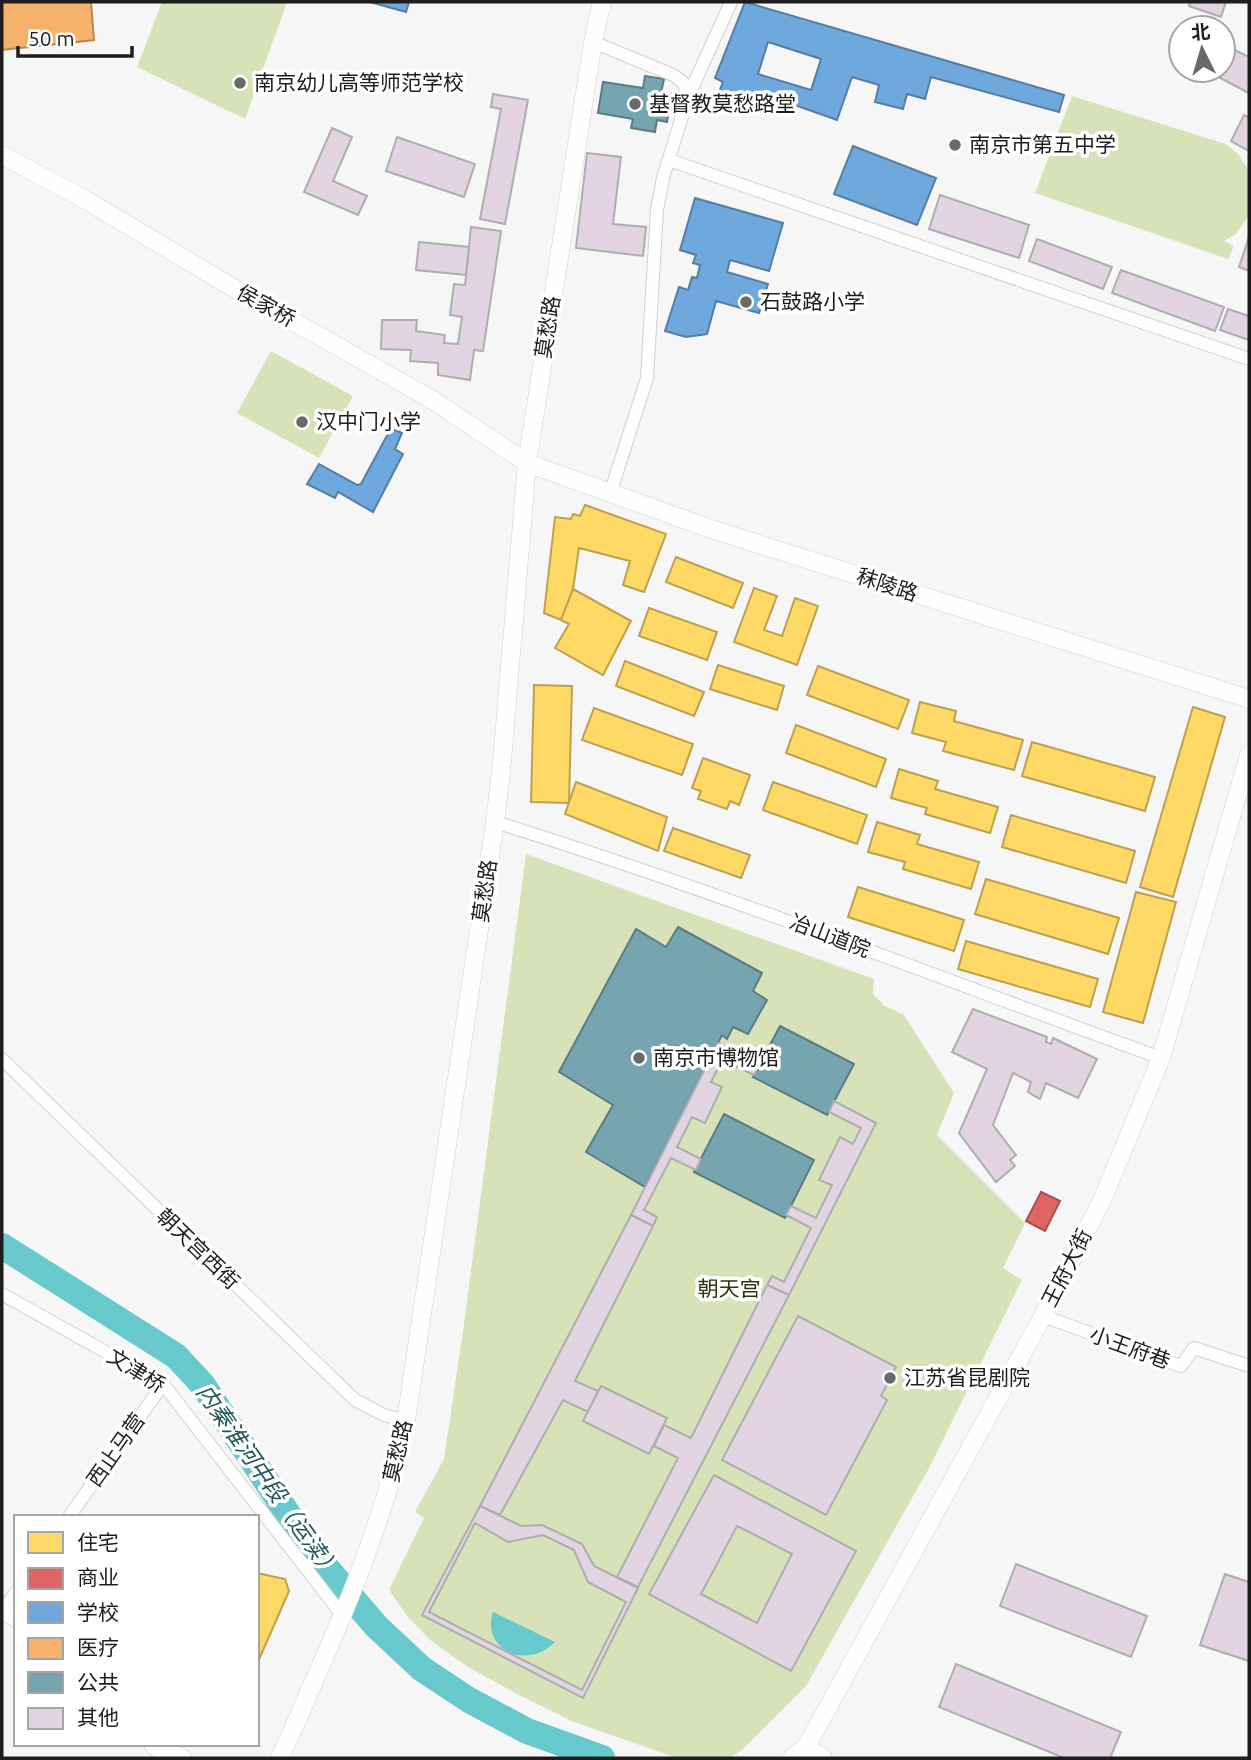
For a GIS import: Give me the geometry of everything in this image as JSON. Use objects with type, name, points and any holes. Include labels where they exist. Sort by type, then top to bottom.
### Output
[{"type":"street","name":"莫愁路","points":[[280,1758],[372,1543],[396,1468],[406,1421],[495,822],[504,749],[527,463],[601,2]]},
{"type":"street","points":[[610,494],[647,378],[657,211],[669,160],[688,97],[731,2]]},
{"type":"street","points":[[593,42],[673,75],[684,83],[688,97]]},
{"type":"street","name":"侯家桥","points":[[2,155],[84,199],[225,283],[431,399],[527,463]]},
{"type":"street","points":[[669,160],[1249,359]]},
{"type":"street","name":"秣陵路","points":[[527,463],[610,494],[930,599],[1249,699]]},
{"type":"street","name":"王府大街","points":[[799,1752],[1043,1316],[1103,1198],[1161,1058],[1249,755]]},
{"type":"street","name":"冶山道院","points":[[495,822],[775,915],[1161,1058]]},
{"type":"street","name":"朝天宫西街","points":[[2,1059],[355,1400],[384,1415],[406,1421]]},
{"type":"street","name":"文津桥","points":[[2,1294],[163,1384],[343,1616]]},
{"type":"street","name":"小王府巷","points":[[1043,1316],[1181,1366],[1194,1348],[1249,1366]]},
{"type":"street","name":"西止马营","points":[[70,1515],[163,1384]]},
{"type":"street","points":[[6,1612],[14,1596]]},
{"type":"street","points":[[155,1746],[182,1758]]},
{"type":"street","points":[[799,1752],[823,1758]]},
{"type":"green space","points":[[162,2],[287,2],[245,119],[137,67]]},
{"type":"green space","points":[[1072,96],[1226,144],[1238,154],[1249,171],[1249,215],[1236,234],[1224,241],[1234,246],[1228,259],[1035,193]]},
{"type":"green space","points":[[271,351],[353,396],[319,458],[237,413]]},
{"type":"green space","name":"朝天宫","points":[[526,854],[874,979],[873,994],[885,1006],[904,1015],[954,1093],[937,1135],[1025,1223],[1003,1268],[1022,1280],[929,1468],[806,1686],[742,1750],[729,1758],[677,1758],[574,1722],[519,1695],[468,1667],[430,1640],[408,1617],[389,1590],[424,1518],[415,1512],[444,1459]]},
{"type":"water","points":[[493,1612],[555,1642],[544,1651],[532,1655],[509,1652],[500,1646],[494,1637],[491,1625]]},
{"type":"building: 住宅","points":[[585,505],[666,534],[644,592],[623,585],[630,561],[579,548],[573,589],[561,620],[544,613],[555,517],[571,519],[573,514],[580,516]]},
{"type":"building: 住宅","points":[[676,557],[743,583],[733,608],[666,582]]},
{"type":"building: 住宅","points":[[754,588],[777,596],[764,630],[782,636],[795,598],[818,606],[797,665],[734,642]]},
{"type":"building: 住宅","points":[[573,589],[631,621],[603,675],[555,648],[569,624],[561,620]]},
{"type":"building: 住宅","points":[[649,608],[717,632],[707,660],[639,636]]},
{"type":"building: 住宅","points":[[625,661],[704,692],[694,716],[616,686]]},
{"type":"building: 住宅","points":[[718,665],[784,686],[777,710],[710,689]]},
{"type":"building: 住宅","points":[[818,666],[909,700],[898,729],[807,695]]},
{"type":"building: 住宅","points":[[534,685],[572,686],[569,803],[531,802]]},
{"type":"building: 住宅","points":[[920,702],[956,711],[954,721],[1023,740],[1014,770],[943,751],[946,742],[912,733]]},
{"type":"building: 住宅","points":[[1193,707],[1225,717],[1173,897],[1140,887]]},
{"type":"building: 住宅","points":[[594,708],[693,744],[682,775],[582,740]]},
{"type":"building: 住宅","points":[[796,725],[886,759],[876,787],[786,753]]},
{"type":"building: 住宅","points":[[1032,742],[1155,777],[1145,811],[1022,776]]},
{"type":"building: 住宅","points":[[703,758],[750,775],[739,805],[730,801],[727,809],[698,799],[701,791],[692,788]]},
{"type":"building: 住宅","points":[[899,769],[938,781],[935,789],[998,807],[990,833],[925,814],[927,808],[891,798]]},
{"type":"building: 住宅","points":[[576,782],[667,817],[658,851],[565,814]]},
{"type":"building: 住宅","points":[[773,782],[867,815],[857,844],[763,810]]},
{"type":"building: 住宅","points":[[1011,815],[1135,851],[1126,883],[1002,847]]},
{"type":"building: 住宅","points":[[877,822],[920,835],[917,844],[979,862],[971,889],[903,869],[905,862],[868,852]]},
{"type":"building: 住宅","points":[[673,828],[750,855],[741,878],[664,851]]},
{"type":"building: 住宅","points":[[986,879],[1119,918],[1108,954],[975,914]]},
{"type":"building: 住宅","points":[[858,887],[964,920],[954,951],[848,917]]},
{"type":"building: 住宅","points":[[1136,892],[1176,902],[1143,1023],[1103,1012]]},
{"type":"building: 住宅","points":[[966,941],[1098,979],[1090,1007],[958,969]]},
{"type":"building: 住宅","points":[[259,1573],[285,1579],[289,1591],[259,1659]]},
{"type":"building: 商业","points":[[1041,1192],[1060,1201],[1045,1231],[1026,1221]]},
{"type":"building: 学校","points":[[370,2],[409,2],[406,12]]},
{"type":"building: 学校","points":[[745,2],[1064,95],[1059,112],[931,77],[925,99],[907,94],[903,109],[875,102],[879,85],[852,77],[837,120],[775,98],[772,107],[755,100],[750,114],[715,102],[723,82],[715,78]],"holes":[[[768,42],[821,59],[811,90],[758,74]]]},
{"type":"building: 学校","points":[[853,146],[936,178],[917,225],[834,194]]},
{"type":"building: 学校","name":"石鼓路小学","points":[[695,198],[783,223],[769,271],[730,260],[727,272],[768,284],[759,313],[716,301],[707,334],[686,337],[665,331],[679,287],[688,290],[692,277],[697,278],[700,265],[693,263],[696,255],[680,250]]},
{"type":"building: 学校","points":[[391,428],[402,433],[395,449],[403,454],[373,512],[338,492],[335,498],[307,484],[319,464],[357,485],[361,484]]},
{"type":"building: 医疗","points":[[2,2],[91,2],[94,40],[2,50]]},
{"type":"building: 公共","name":"基督教莫愁路堂","points":[[645,76],[664,79],[661,93],[672,94],[667,122],[657,120],[655,132],[631,128],[633,119],[598,113],[603,82],[643,88]]},
{"type":"building: 公共","name":"南京市博物馆","points":[[678,927],[762,973],[753,991],[767,1000],[748,1034],[733,1027],[727,1039],[722,1035],[645,1187],[586,1152],[613,1105],[559,1072],[636,929],[666,947]]},
{"type":"building: 公共","points":[[780,1026],[854,1064],[827,1115],[753,1077]]},
{"type":"building: 公共","points":[[724,1114],[814,1160],[785,1218],[694,1172]]},
{"type":"building: 其他","points":[[1190,2],[1226,2],[1222,14],[1212,14],[1189,6]]},
{"type":"building: 其他","points":[[1237,51],[1249,57],[1249,93],[1232,84],[1237,84]]},
{"type":"building: 其他","points":[[493,94],[528,100],[505,224],[480,219],[501,109],[491,107]]},
{"type":"building: 其他","points":[[1244,115],[1249,118],[1249,151],[1231,141]]},
{"type":"building: 其他","points":[[332,128],[352,137],[333,181],[367,196],[358,215],[304,192]]},
{"type":"building: 其他","points":[[397,137],[475,164],[464,197],[386,171]]},
{"type":"building: 其他","points":[[587,153],[621,157],[613,224],[646,227],[643,256],[576,248]]},
{"type":"building: 其他","points":[[940,195],[1029,225],[1019,258],[929,229]]},
{"type":"building: 其他","points":[[471,227],[501,231],[483,351],[474,350],[470,380],[438,375],[438,363],[410,361],[411,350],[381,349],[382,320],[417,320],[416,331],[445,335],[444,343],[458,344],[462,317],[450,315],[454,284],[465,285]]},
{"type":"building: 其他","points":[[1249,237],[1249,271],[1239,267]]},
{"type":"building: 其他","points":[[1037,239],[1112,267],[1103,289],[1029,261]]},
{"type":"building: 其他","points":[[419,242],[469,247],[466,275],[416,270]]},
{"type":"building: 其他","points":[[1121,270],[1224,307],[1215,331],[1112,293]]},
{"type":"building: 其他","points":[[1228,309],[1249,316],[1249,340],[1220,330]]},
{"type":"building: 其他","points":[[973,1009],[1047,1037],[1046,1042],[1051,1044],[1053,1038],[1097,1059],[1078,1098],[1046,1083],[1040,1099],[1028,1092],[1031,1082],[1013,1073],[993,1125],[1016,1155],[1010,1160],[1015,1166],[996,1182],[959,1133],[987,1069],[952,1052]]},
{"type":"building: 其他","points":[[718,1043],[759,1065],[754,1075],[722,1060],[711,1082],[722,1087],[705,1123],[692,1117],[677,1147],[701,1159],[696,1170],[671,1158],[644,1210],[657,1217],[653,1226],[631,1215]]},
{"type":"building: 其他","points":[[834,1101],[876,1123],[789,1295],[767,1285],[772,1276],[784,1282],[811,1228],[786,1215],[791,1206],[816,1218],[832,1185],[819,1180],[840,1137],[853,1144],[861,1128],[829,1112]]},
{"type":"building: 其他","points":[[631,1215],[653,1226],[575,1381],[598,1391],[588,1412],[563,1400],[500,1515],[480,1506]]},
{"type":"building: 其他","points":[[767,1285],[789,1295],[638,1587],[617,1577],[678,1458],[654,1446],[664,1425],[691,1438]]},
{"type":"building: 其他","points":[[798,1316],[896,1367],[881,1396],[887,1400],[826,1515],[722,1460]]},
{"type":"building: 其他","points":[[601,1386],[667,1418],[649,1454],[583,1421]]},
{"type":"building: 其他","points":[[714,1475],[856,1551],[791,1671],[649,1594]],"holes":[[[737,1526],[792,1554],[757,1623],[701,1594]]]},
{"type":"building: 其他","points":[[480,1506],[521,1526],[542,1525],[582,1544],[594,1566],[638,1588],[583,1698],[422,1615]],"holes":[[[475,1523],[508,1542],[543,1535],[574,1550],[588,1582],[626,1602],[582,1690],[429,1612]]]},
{"type":"building: 其他","points":[[1016,1564],[1147,1616],[1131,1657],[1000,1606]]},
{"type":"building: 其他","points":[[1225,1574],[1249,1582],[1249,1661],[1200,1645]]},
{"type":"building: 其他","points":[[956,1664],[1121,1732],[1110,1758],[1064,1758],[939,1707]]},
{"type":"waterway","name":"内秦淮河中段（运渎）","points":[[2,1246],[176,1356],[202,1384],[313,1552],[376,1626],[422,1669],[469,1700],[527,1731],[602,1758]]},
{"type":"place","name":"南京幼儿高等师范学校","points":[[240,83]]},
{"type":"place","name":"基督教莫愁路堂","points":[[635,104]]},
{"type":"place","name":"南京市第五中学","points":[[955,145]]},
{"type":"place","name":"石鼓路小学","points":[[746,302]]},
{"type":"place","name":"汉中门小学","points":[[302,422]]},
{"type":"place","name":"南京市博物馆","points":[[639,1058]]},
{"type":"place","name":"江苏省昆剧院","points":[[890,1378]]}]
